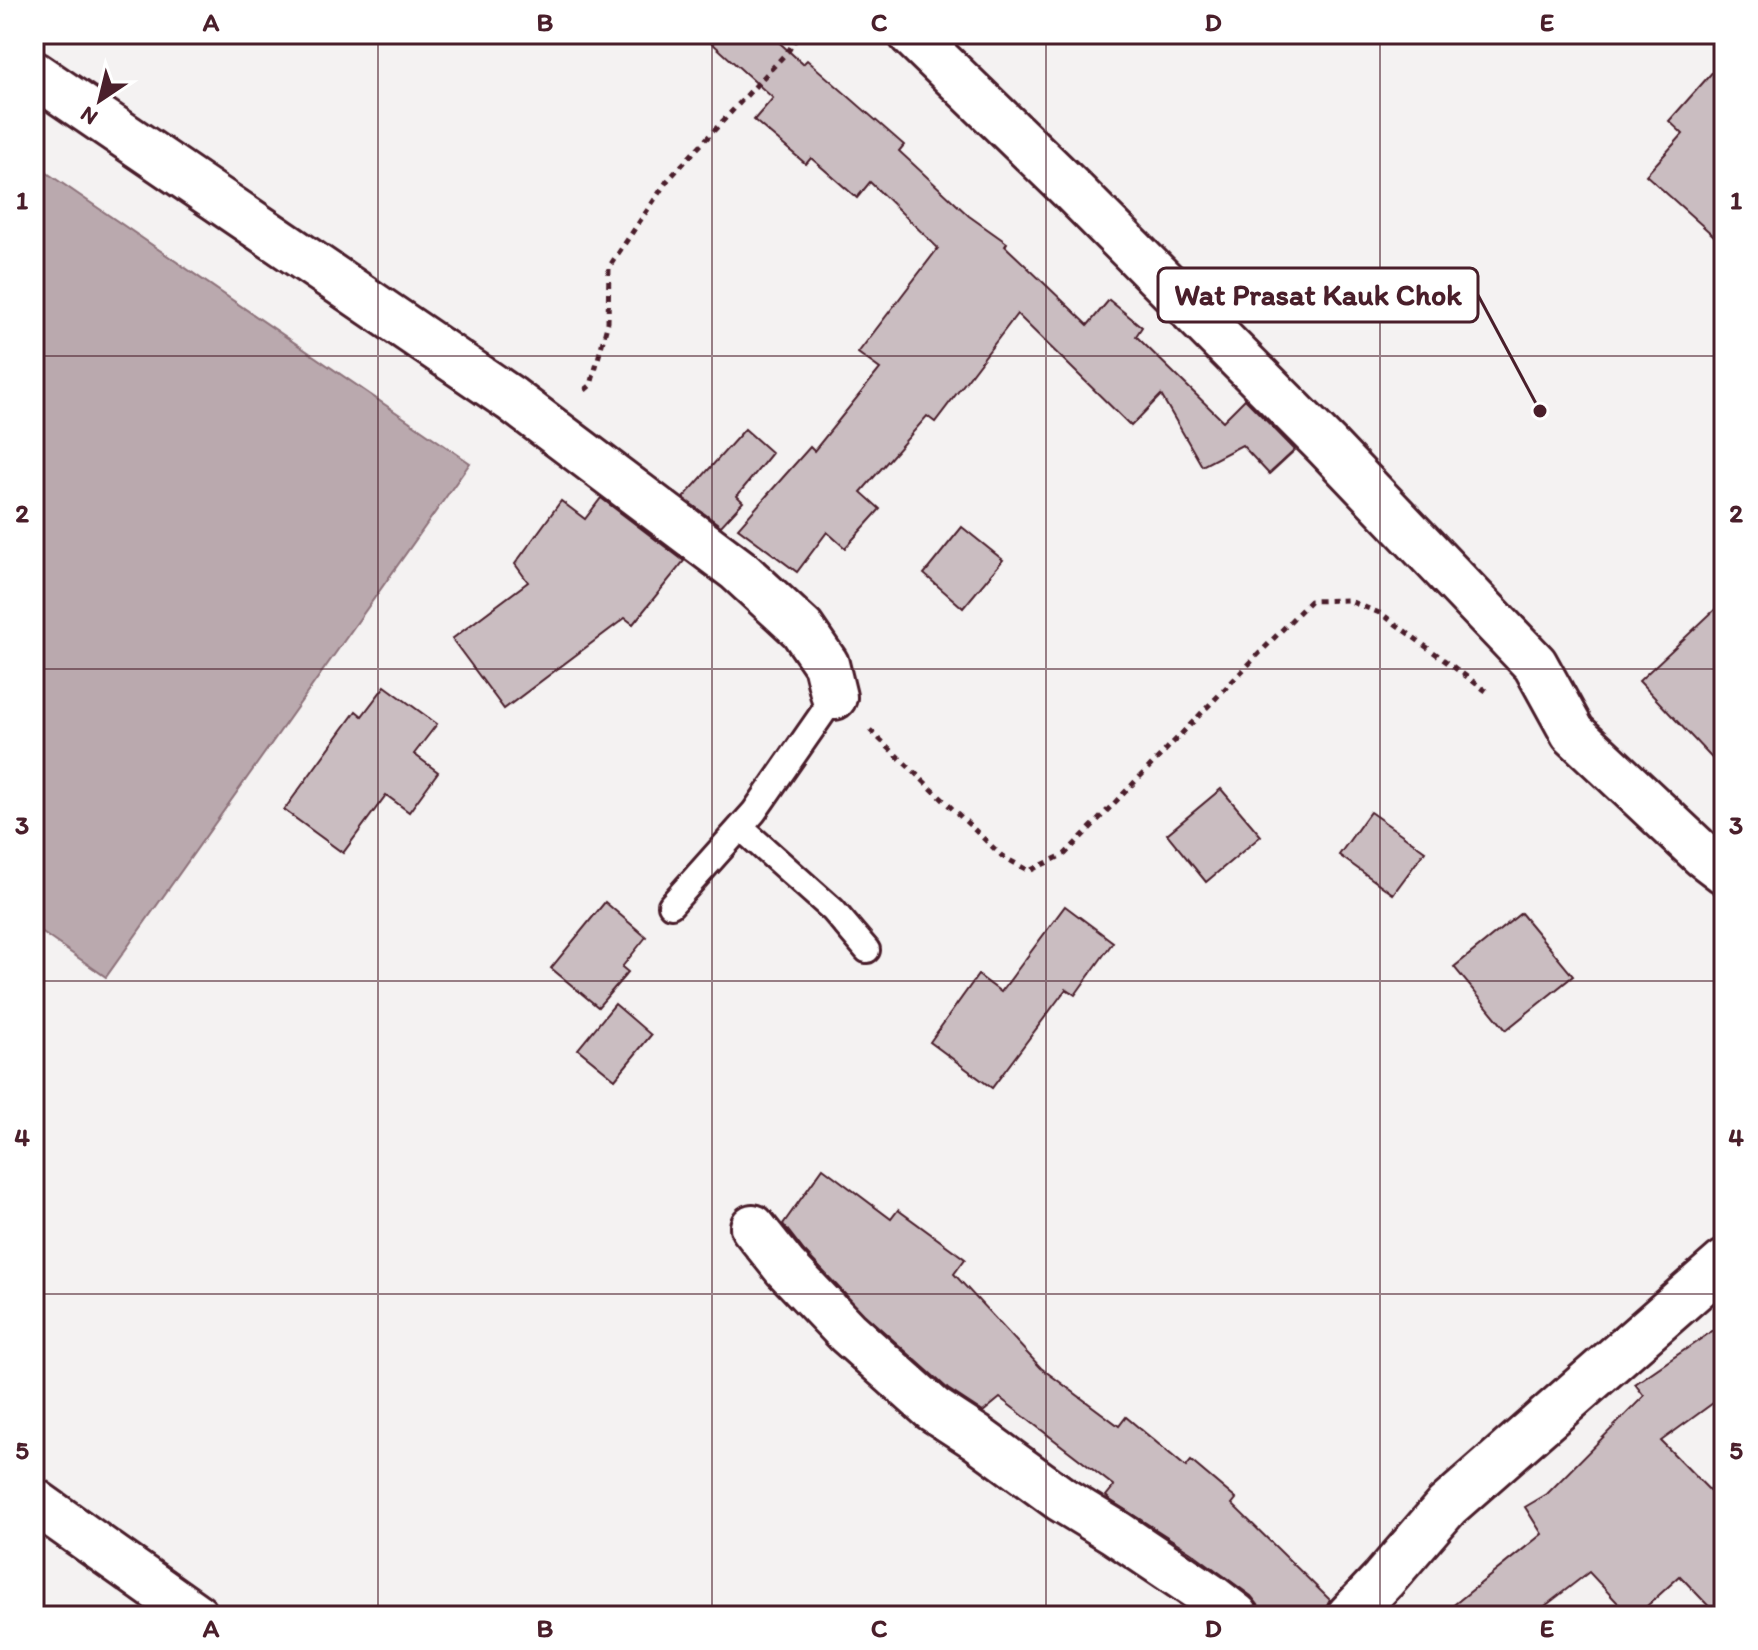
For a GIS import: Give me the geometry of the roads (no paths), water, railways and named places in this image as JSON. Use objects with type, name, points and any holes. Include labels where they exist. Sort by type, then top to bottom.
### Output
[{"type":"street","points":[[911,34],[1073,191],[1326,445],[1535,664],[1573,733],[1724,871]]},
{"type":"street","points":[[34,74],[511,399],[738,570],[802,629],[826,664],[834,697]]},
{"type":"street","points":[[753,1227],[785,1267],[847,1332],[933,1409],[1236,1616]]},
{"type":"street","points":[[1349,1616],[1447,1506],[1724,1263]]},
{"type":"street","points":[[34,1501],[196,1616]]},
{"type":"lane","points":[[671,905],[754,812],[834,697]]},
{"type":"lane","points":[[741,828],[833,910],[867,950]]},
{"type":"place","name":"Wat Prasat Kauk Chok","points":[[1540,411]]}]
